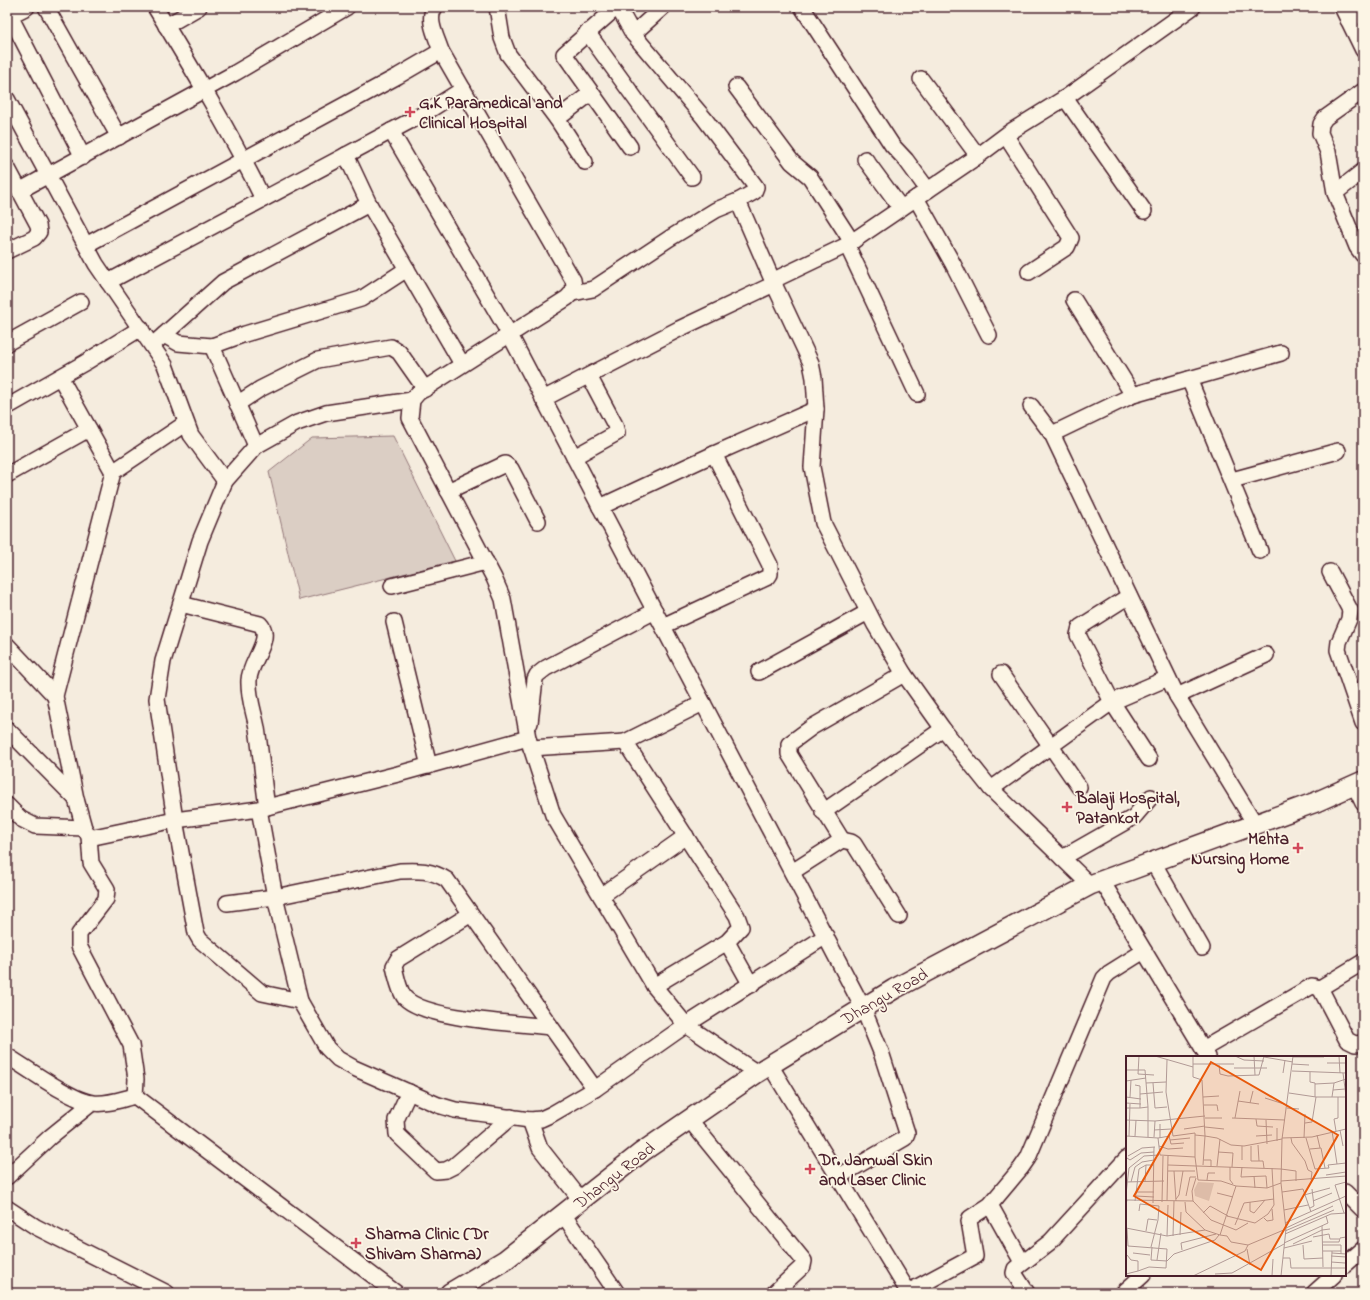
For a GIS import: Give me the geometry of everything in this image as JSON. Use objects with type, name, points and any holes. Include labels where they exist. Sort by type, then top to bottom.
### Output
[{"type":"street","points":[[27,7],[8,17],[83,157]]},
{"type":"street","points":[[46,7],[119,137]]},
{"type":"street","points":[[155,7],[205,90],[244,160],[263,199]]},
{"type":"street","points":[[166,26],[199,7]]},
{"type":"street","points":[[19,191],[205,90],[327,12],[347,7]]},
{"type":"street","points":[[496,7],[502,38],[508,54],[557,119],[586,162]]},
{"type":"street","points":[[573,292],[593,289],[670,238],[716,210],[738,201],[754,192],[756,187],[704,118],[633,34],[617,7],[564,54],[630,147]]},
{"type":"street","points":[[633,34],[664,7]]},
{"type":"street","points":[[802,7],[892,145],[906,160],[928,190]]},
{"type":"street","points":[[543,399],[774,284],[778,278],[849,243],[1006,136],[1065,98],[1193,7]]},
{"type":"street","points":[[300,1001],[262,993],[200,940],[193,924],[175,820],[157,700],[163,661],[200,542],[225,481],[256,446],[297,423],[326,413],[412,400],[425,389],[462,364],[567,298],[573,292],[575,287],[573,280],[441,51],[431,20],[431,9]]},
{"type":"street","points":[[1345,13],[1363,14]]},
{"type":"street","points":[[1345,13],[1361,44]]},
{"type":"street","points":[[587,32],[692,177]]},
{"type":"street","points":[[86,245],[398,76],[441,51]]},
{"type":"street","points":[[921,79],[978,156]]},
{"type":"street","points":[[736,87],[792,162],[810,177],[849,243],[917,394]]},
{"type":"street","points":[[108,282],[425,113],[463,89]]},
{"type":"street","points":[[1362,253],[1335,193],[1329,157],[1320,133],[1321,124],[1325,118],[1363,91]]},
{"type":"street","points":[[557,119],[591,93]]},
{"type":"street","points":[[1065,98],[1144,211]]},
{"type":"street","points":[[7,99],[86,245],[108,282],[165,364],[191,436],[225,481]]},
{"type":"street","points":[[391,131],[510,335],[863,1008],[881,1052],[907,1133],[905,1138],[838,1177]]},
{"type":"street","points":[[1006,136],[1071,238],[1067,248],[1028,272]]},
{"type":"street","points":[[346,155],[369,204],[462,364]]},
{"type":"street","points":[[865,159],[901,208]]},
{"type":"street","points":[[7,167],[38,225],[39,232],[34,238],[7,251]]},
{"type":"street","points":[[1335,193],[1363,171]]},
{"type":"street","points":[[916,198],[954,264],[989,335]]},
{"type":"street","points":[[738,201],[774,284],[811,363],[814,378],[816,409],[812,467],[823,523],[868,612],[904,674],[943,729],[991,789],[1062,858],[1096,883],[1144,951],[1206,1053],[1312,986],[1320,988],[1363,962]]},
{"type":"street","points":[[152,346],[223,282],[369,204]]},
{"type":"street","points":[[164,335],[178,343],[212,346],[245,334],[361,299],[407,270]]},
{"type":"street","points":[[1074,300],[1133,395]]},
{"type":"street","points":[[7,343],[81,302]]},
{"type":"street","points":[[7,407],[60,377],[140,328]]},
{"type":"street","points":[[212,346],[256,446]]},
{"type":"street","points":[[237,404],[260,390],[318,360],[391,347],[399,352],[425,389]]},
{"type":"street","points":[[1052,434],[1133,395],[1281,353]]},
{"type":"street","points":[[574,457],[617,432],[615,425],[588,376]]},
{"type":"street","points":[[60,377],[112,472],[56,696],[76,799],[86,832],[91,864],[107,889],[106,899],[79,934],[79,946],[131,1045],[136,1079],[135,1096]]},
{"type":"street","points":[[1189,379],[1232,480],[1260,551]]},
{"type":"street","points":[[412,400],[410,418],[486,562],[502,599],[529,743],[553,815],[654,986],[686,1025],[763,1069],[838,1177],[909,1292],[973,1258],[976,1254],[969,1221],[972,1216],[990,1205],[1022,1168],[1028,1158],[1104,978],[1108,973],[1144,951]]},
{"type":"street","points":[[1031,406],[1052,434],[1177,696],[1255,824]]},
{"type":"street","points":[[600,508],[714,454],[816,409]]},
{"type":"street","points":[[112,472],[186,423]]},
{"type":"street","points":[[7,475],[89,429]]},
{"type":"street","points":[[1232,480],[1338,451]]},
{"type":"street","points":[[662,626],[768,577],[770,574],[770,565],[714,454]]},
{"type":"street","points":[[448,491],[505,464],[511,469],[538,521]]},
{"type":"street","points":[[392,586],[486,562]]},
{"type":"street","points":[[1330,572],[1350,610],[1349,619],[1339,642],[1338,650],[1363,723]]},
{"type":"street","points":[[1129,596],[1078,631],[1078,635],[1112,702],[1149,759]]},
{"type":"street","points":[[181,604],[260,624],[264,627],[265,636],[250,672],[249,690],[257,728],[263,808],[275,897],[300,1001],[327,1048],[338,1059],[354,1068],[438,1105],[455,1110],[530,1120],[541,1119],[595,1089],[686,1025],[826,936]]},
{"type":"street","points":[[529,743],[535,679],[537,674],[655,611]]},
{"type":"street","points":[[759,672],[868,612]]},
{"type":"street","points":[[394,622],[429,766]]},
{"type":"street","points":[[7,644],[56,696]]},
{"type":"street","points":[[1177,696],[1266,655]]},
{"type":"street","points":[[899,916],[854,844],[842,840],[823,812],[789,754],[789,744],[812,727],[904,674]]},
{"type":"street","points":[[1001,674],[1079,787]]},
{"type":"street","points":[[991,789],[1112,702],[1168,678]]},
{"type":"street","points":[[7,805],[21,819],[35,826],[86,832],[94,837],[175,820],[263,808],[429,766],[529,743],[625,742],[703,703]]},
{"type":"street","points":[[7,729],[76,799]]},
{"type":"street","points":[[823,812],[943,729]]},
{"type":"street","points":[[625,742],[741,923],[740,930],[728,942],[654,986]]},
{"type":"street","points":[[1359,784],[1363,803]]},
{"type":"street","name":"Dhangu Road","points":[[462,1291],[505,1260],[642,1152],[689,1119],[763,1069],[894,989],[1096,883],[1359,784]]},
{"type":"street","points":[[1062,858],[1134,817],[1152,797]]},
{"type":"street","points":[[601,896],[686,836]]},
{"type":"street","points":[[792,872],[842,840]]},
{"type":"street","points":[[1152,862],[1202,948]]},
{"type":"street","points":[[227,903],[275,897],[400,871],[416,870],[438,874],[447,880],[595,1089]]},
{"type":"street","points":[[471,914],[398,959],[394,966],[405,997],[427,1010],[448,1016],[550,1027]]},
{"type":"street","points":[[728,942],[751,985]]},
{"type":"street","points":[[1320,988],[1347,1040],[1355,1044],[1363,1043]]},
{"type":"street","points":[[7,1056],[76,1098],[92,1103],[105,1103],[135,1096]]},
{"type":"street","points":[[409,1092],[396,1120],[397,1134],[436,1171],[446,1170],[454,1166],[511,1118]]},
{"type":"street","points":[[135,1096],[396,1293]]},
{"type":"street","points":[[7,1177],[50,1137],[92,1103]]},
{"type":"street","points":[[689,1119],[804,1261],[803,1266],[774,1293]]},
{"type":"street","points":[[530,1120],[540,1148],[581,1200]]},
{"type":"street","points":[[1026,1293],[1014,1273],[1015,1269],[1022,1262],[1050,1242],[1126,1159]]},
{"type":"street","points":[[1346,1193],[1363,1210]]},
{"type":"street","points":[[990,1205],[1022,1262]]},
{"type":"street","points":[[7,1208],[36,1227],[167,1293]]},
{"type":"street","points":[[563,1214],[617,1293]]},
{"type":"street","points":[[1346,1264],[1363,1249]]},
{"type":"street","points":[[1123,1293],[1142,1276]]},
{"type":"street","points":[[1314,1293],[1333,1276]]},
{"type":"shaded area","points":[[393,436],[455,561],[299,600],[269,472],[312,438]]},
{"type":"place","name":"G.K Paramedical and Clinical Hospital","points":[[410,112]]},
{"type":"place","name":"Balaji Hospital, Patankot","points":[[1067,807]]},
{"type":"place","name":"Mehta Nursing Home","points":[[1298,848]]},
{"type":"place","name":"Dr. Jamwal Skin and Laser Clinic","points":[[810,1169]]},
{"type":"place","name":"Sharma Clinic (Dr Shivam Sharma)","points":[[356,1243]]}]
